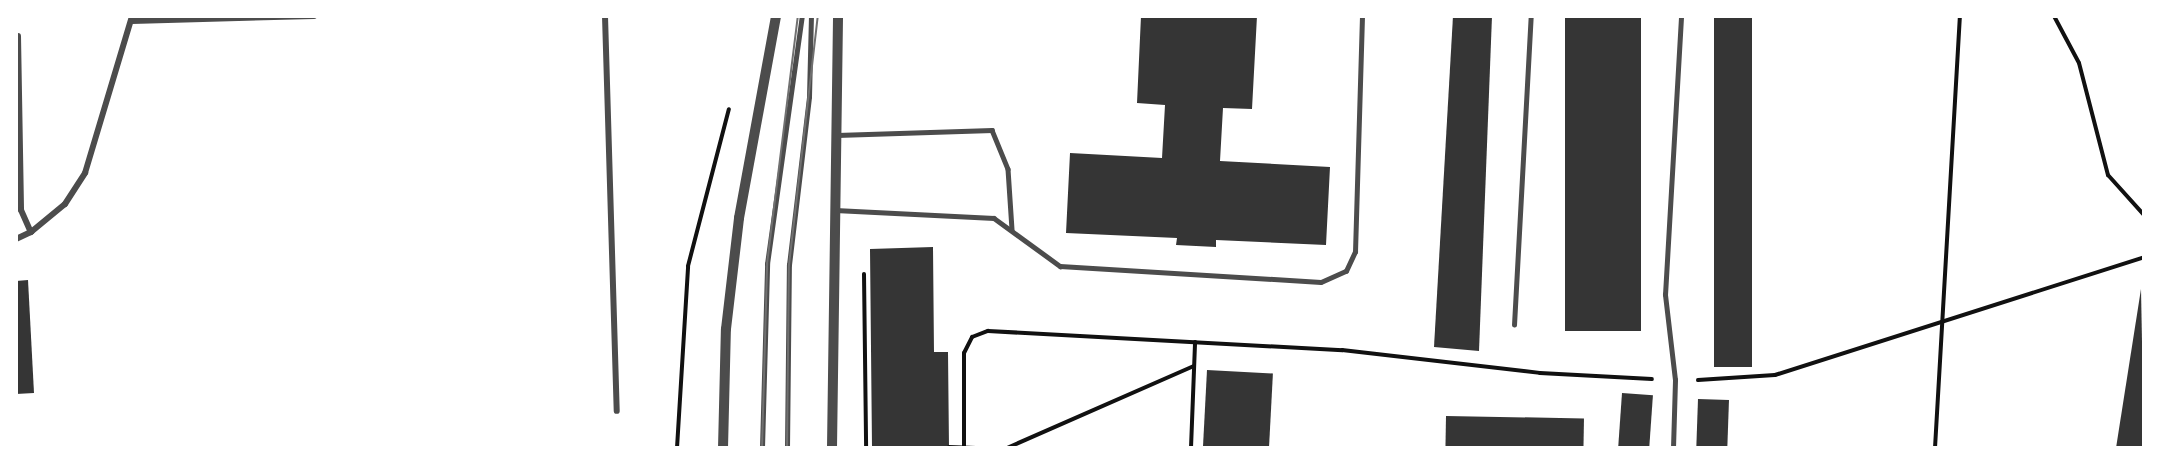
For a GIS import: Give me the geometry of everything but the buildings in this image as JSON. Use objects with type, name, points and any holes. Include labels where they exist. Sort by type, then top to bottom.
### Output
[{"type":"street","points":[[16,239],[31,232],[65,204],[85,173],[132,19],[314,16]]},
{"type":"street","points":[[605,16],[616,411]]},
{"type":"street","points":[[723,447],[726,329],[739,218],[776,16]]},
{"type":"street","points":[[832,447],[832,210],[838,16]]},
{"type":"street","points":[[18,36],[21,210],[31,232]]},
{"type":"lane","points":[[762,447],[768,254],[801,16]]},
{"type":"lane","points":[[787,447],[789,265],[809,97],[811,16]]},
{"type":"lane","points":[[832,210],[994,218],[1060,266],[1321,282],[1346,271],[1355,252],[1362,16]]},
{"type":"lane","points":[[1514,325],[1531,16]]},
{"type":"lane","points":[[1673,447],[1675,380],[1665,295],[1681,16]]},
{"type":"lane","points":[[834,135],[992,130],[1008,169],[1012,230]]},
{"type":"path","points":[[1935,447],[1960,16]]},
{"type":"path","points":[[2054,16],[2079,63],[2108,175],[2144,215]]},
{"type":"path","points":[[677,447],[688,266],[732,100]]},
{"type":"path","points":[[964,447],[964,353],[972,337],[988,331],[1195,342],[1675,380],[1775,375],[1943,324],[2144,257]]},
{"type":"path","points":[[1191,447],[1195,342]]},
{"type":"path","points":[[1007,447],[1194,366]]},
{"type":"path","points":[[866,446],[872,447]]},
{"type":"path","points":[[949,447],[976,447]]},
{"type":"tram line","points":[[762,448],[767,264],[798,16]]},
{"type":"tram line","points":[[787,448],[789,265],[818,16]]}]
